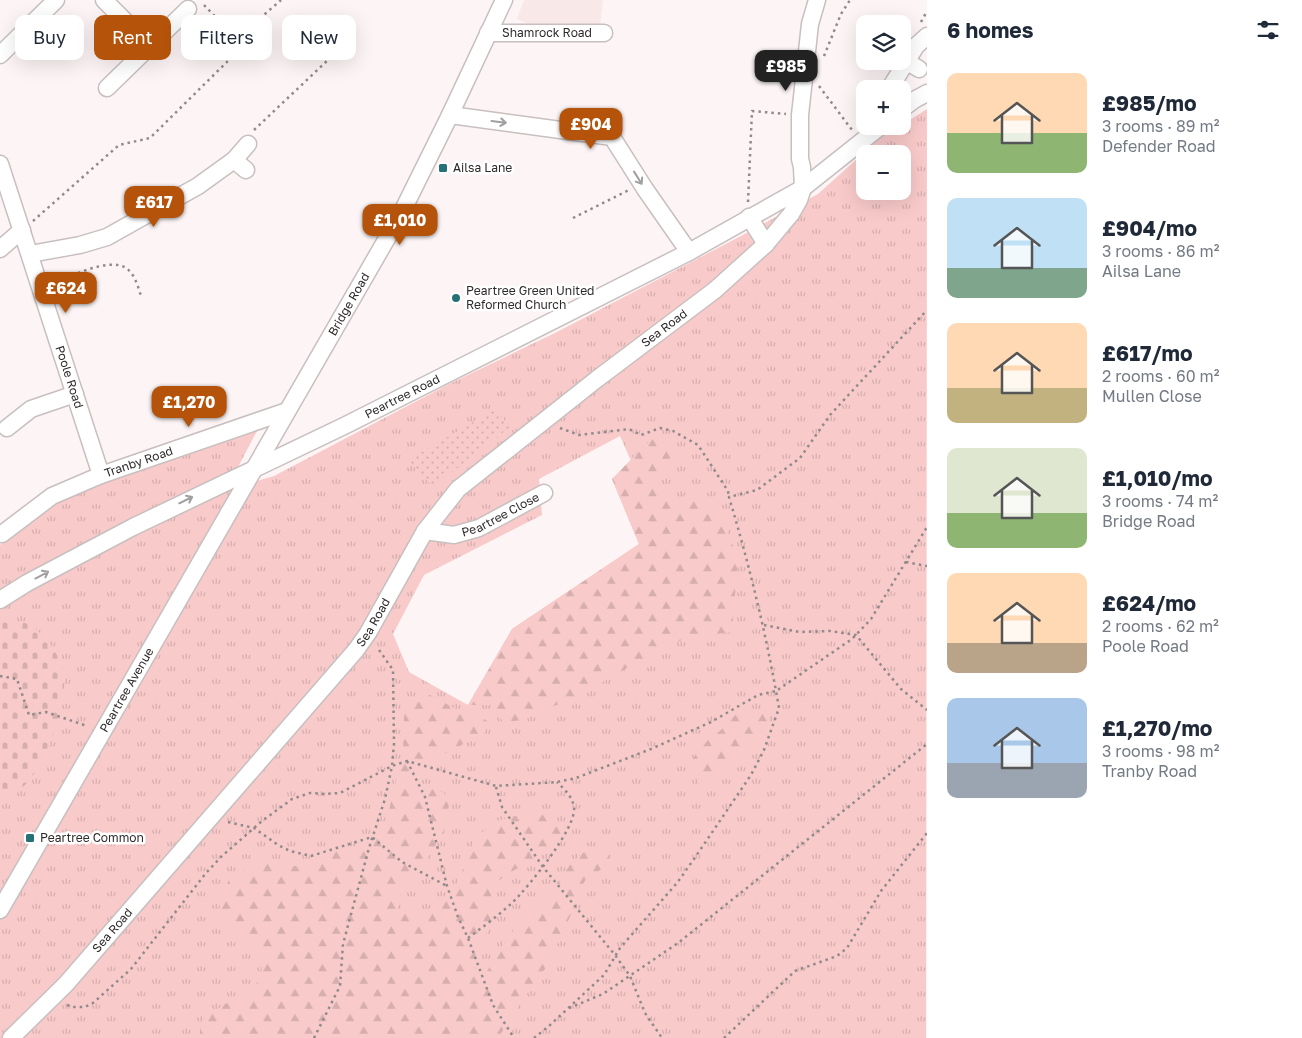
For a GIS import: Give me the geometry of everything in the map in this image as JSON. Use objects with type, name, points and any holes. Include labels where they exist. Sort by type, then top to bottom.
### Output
[{"type":"street","points":[[0,55],[56,0]]},
{"type":"street","points":[[104,0],[119,15]]},
{"type":"street","name":"Bridge Road","points":[[253,470],[401,214],[450,116],[504,0]]},
{"type":"street","points":[[803,188],[800,159],[800,115],[810,24],[817,0]]},
{"type":"street","points":[[171,24],[193,4]]},
{"type":"street","name":"Shamrock Road","points":[[488,32],[604,33]]},
{"type":"street","points":[[898,80],[913,65],[916,46],[927,36]]},
{"type":"street","points":[[107,88],[134,60]]},
{"type":"street","points":[[911,102],[927,93]]},
{"type":"street","points":[[450,116],[612,137],[689,252]]},
{"type":"street","name":"Sea Road","points":[[11,1038],[57,993],[356,650],[368,634],[425,531],[458,489],[542,421],[715,290],[766,244],[790,214],[799,200],[803,188],[870,135]]},
{"type":"street","points":[[30,254],[80,245],[108,237],[198,186],[240,165],[248,144]]},
{"type":"street","name":"Poole Road","points":[[0,164],[101,475]]},
{"type":"street","name":"Peartree Road","points":[[0,600],[27,583],[133,527],[207,490],[253,470],[689,252],[803,188]]},
{"type":"street","points":[[748,218],[766,244]]},
{"type":"street","points":[[0,249],[22,230]]},
{"type":"street","points":[[7,428],[31,409],[75,394]]},
{"type":"street","name":"Tranby Road","points":[[2,534],[52,496],[101,475],[287,412]]},
{"type":"street","name":"Peartree Avenue","points":[[0,910],[253,470]]},
{"type":"street","name":"Peartree Close","points":[[425,531],[454,535],[479,528],[544,493]]},
{"type":"path","points":[[263,15],[281,0]]},
{"type":"path","points":[[821,63],[841,14],[850,0]]},
{"type":"path","points":[[193,4],[208,15]]},
{"type":"path","points":[[22,230],[119,145],[150,138],[229,60]]},
{"type":"path","points":[[248,144],[249,135],[328,60]]},
{"type":"path","points":[[803,80],[814,79],[853,133]]},
{"type":"path","points":[[748,218],[752,111],[800,115]]},
{"type":"path","points":[[573,218],[642,184]]},
{"type":"path","points":[[41,288],[99,267],[119,265],[128,269],[136,281],[142,296]]},
{"type":"path","points":[[729,497],[757,490],[800,458],[830,415],[927,310]]},
{"type":"path","points":[[534,1038],[604,975],[620,948],[677,883],[751,775],[764,750],[779,708],[764,625],[728,491],[698,445],[673,431],[660,428],[641,435],[629,429],[579,435],[542,421]]},
{"type":"path","points":[[57,993],[64,1004],[73,1008],[85,1007],[93,1003],[131,969],[206,873],[222,856],[254,828],[292,799],[310,793],[340,792],[392,766],[407,761],[496,786],[557,782],[576,778],[651,749],[711,722],[758,695],[776,691],[856,635],[871,619],[927,527]]},
{"type":"path","points":[[906,562],[927,566]]},
{"type":"path","points":[[764,625],[800,632],[830,631],[856,635],[901,689],[927,710]]},
{"type":"path","points":[[314,1038],[340,986],[343,944],[372,837],[385,799],[392,766],[394,744],[393,670],[368,634]]},
{"type":"path","points":[[0,676],[17,679],[29,714],[46,712],[84,723],[102,734]]},
{"type":"path","points":[[568,1009],[603,994],[678,943],[927,744]]},
{"type":"path","points":[[407,761],[425,797],[447,886],[458,917],[468,938],[493,1005],[514,1038]]},
{"type":"path","points":[[468,938],[512,902],[543,867],[572,823],[574,808],[570,794],[557,782]]},
{"type":"path","points":[[496,786],[502,807],[543,867],[630,976],[645,1013],[662,1038]]},
{"type":"path","points":[[214,813],[227,822],[254,828],[284,848],[311,856],[372,837]]},
{"type":"path","points":[[724,1038],[795,971],[837,956],[847,948],[881,891],[927,833]]},
{"type":"path","points":[[372,837],[402,862],[447,886]]},
{"type":"shaded area","points":[[524,0],[603,0],[600,26],[538,28],[517,19]]},
{"type":"green space","points":[[927,109],[926,1038],[0,1038],[0,610],[8,604],[0,591],[0,545],[64,498],[146,466],[258,429],[226,490],[274,476],[451,383],[555,333],[739,237],[818,194],[856,160],[856,200],[911,200],[911,145],[872,145],[885,135],[911,135],[911,119]],"holes":[[[620,436],[631,461],[612,479],[639,544],[512,629],[468,705],[409,672],[393,634],[424,575],[542,515],[539,479]]]},
{"type":"green space","points":[[495,409],[510,427],[433,487],[408,460]]},
{"type":"green space","points":[[656,437],[667,438],[673,450],[666,466],[658,477],[662,490],[672,498],[689,494],[713,507],[726,527],[734,549],[737,570],[732,632],[686,638],[637,662],[587,691],[524,720],[503,722],[493,705],[468,705],[512,629],[639,544],[612,479],[644,446]]},
{"type":"green space","points":[[0,618],[26,623],[38,631],[61,662],[64,688],[58,720],[37,769],[19,790],[0,794]]},
{"type":"green space","points":[[430,695],[458,710],[478,713],[490,724],[483,734],[416,770],[412,783],[444,793],[449,805],[444,833],[425,861],[407,880],[397,912],[418,915],[434,910],[450,894],[460,878],[467,855],[478,836],[496,821],[515,816],[549,815],[563,824],[559,841],[527,867],[516,869],[498,881],[491,895],[493,924],[479,943],[473,965],[477,971],[486,973],[513,931],[543,902],[570,865],[582,853],[597,848],[609,853],[608,865],[586,879],[576,896],[573,910],[547,966],[498,1038],[200,1038],[200,1027],[204,1018],[230,1001],[241,1000],[254,989],[262,972],[259,954],[221,920],[219,899],[229,880],[247,869],[267,864],[308,867],[328,854],[361,845],[383,836],[403,751],[404,716],[409,701],[420,696]]},
{"type":"green space","points":[[749,711],[768,712],[770,725],[756,744],[721,773],[700,786],[689,763],[708,740],[720,731],[737,713]]},
{"type":"place","name":"Ailsa Lane","points":[[443,168]]},
{"type":"place","name":"Peartree Green United Reformed Church","points":[[456,298]]},
{"type":"place","name":"Peartree Common","points":[[30,838]]}]
